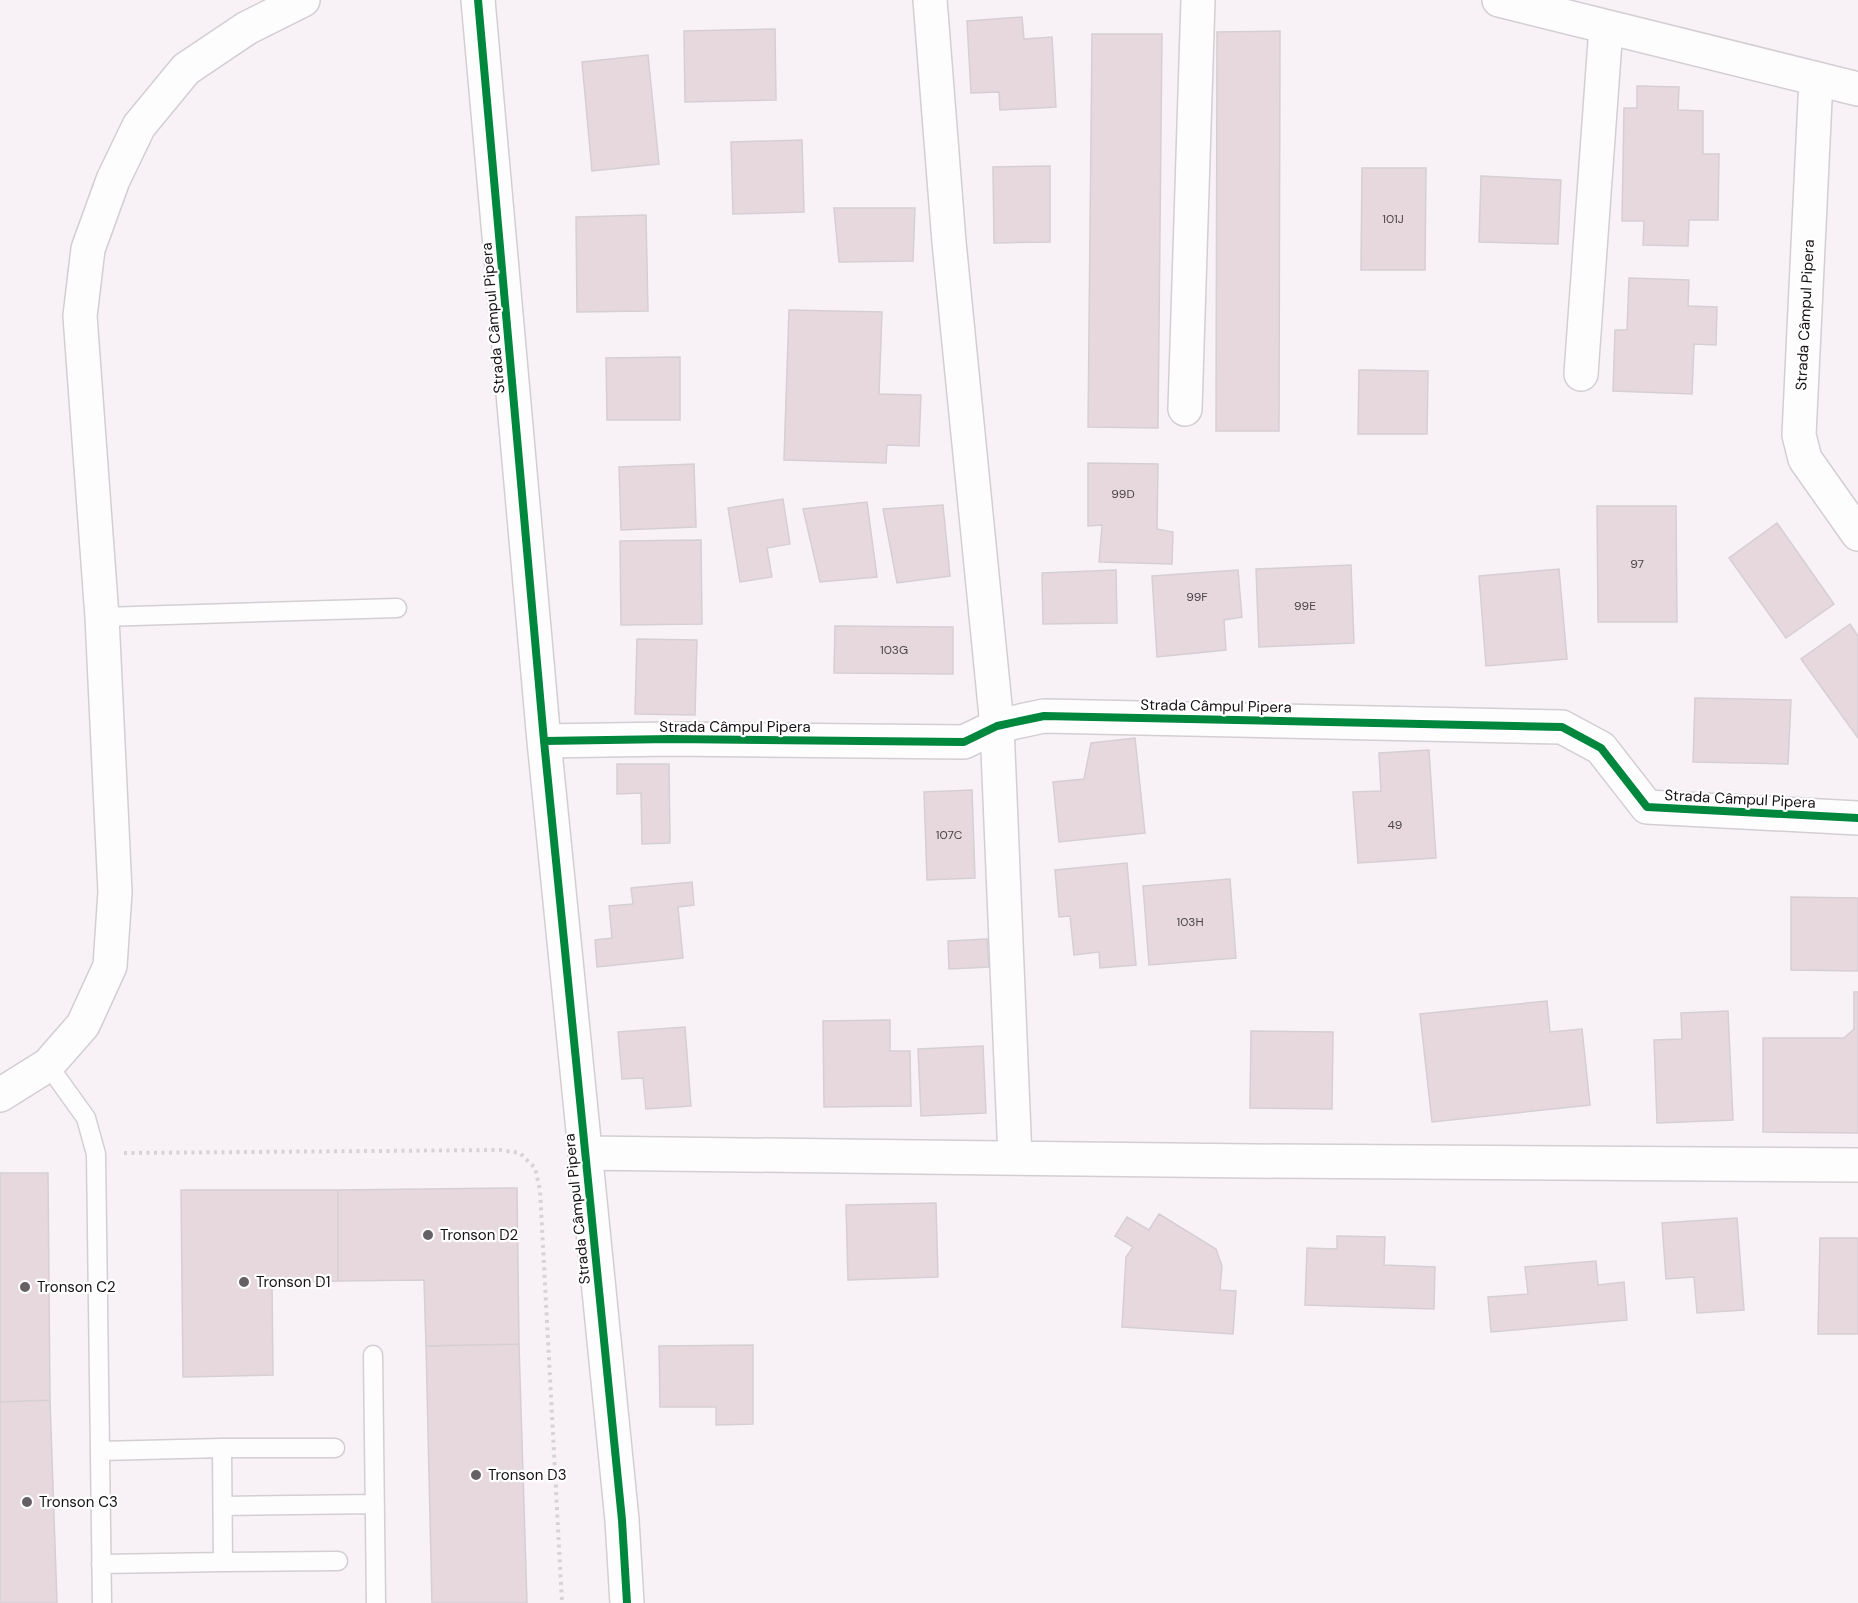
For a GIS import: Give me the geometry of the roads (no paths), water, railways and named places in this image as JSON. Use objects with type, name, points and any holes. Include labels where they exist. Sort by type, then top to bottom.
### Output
[{"type":"street","points":[[0,1095],[48,1065],[84,1025],[110,966],[116,892],[102,617],[80,316],[88,249],[113,180],[140,126],[186,69],[247,28],[303,0]]},
{"type":"street","name":"Strada Câmpul Pipera","points":[[478,0],[544,741],[622,1521],[627,1603]]},
{"type":"street","points":[[930,0],[949,242],[997,726],[1015,1158]]},
{"type":"street","points":[[1185,408],[1198,0]]},
{"type":"street","points":[[1499,0],[1858,89]]},
{"type":"street","points":[[1581,374],[1606,27]]},
{"type":"street","name":"Strada Câmpul Pipera","points":[[1816,79],[1799,435],[1805,459],[1858,534]]},
{"type":"street","name":"Strada Câmpul Pipera","points":[[544,741],[964,742],[997,726],[1044,716],[1562,727],[1601,748],[1647,807],[1858,818]]},
{"type":"street","points":[[585,1153],[1858,1165]]},
{"type":"lane","points":[[102,617],[397,608]]},
{"type":"lane","points":[[48,1065],[86,1118],[96,1154],[102,1603]]},
{"type":"lane","points":[[373,1355],[376,1603]]},
{"type":"lane","points":[[222,1448],[224,1562]]},
{"type":"lane","points":[[100,1451],[335,1448]]},
{"type":"lane","points":[[223,1506],[375,1504]]},
{"type":"lane","points":[[101,1564],[338,1561]]},
{"type":"place","name":"Tronson D2","points":[[428,1235]]},
{"type":"place","name":"Tronson D1","points":[[244,1282]]},
{"type":"place","name":"Tronson C2","points":[[25,1287]]},
{"type":"place","name":"Tronson D3","points":[[476,1475]]},
{"type":"place","name":"Tronson C3","points":[[27,1502]]}]
